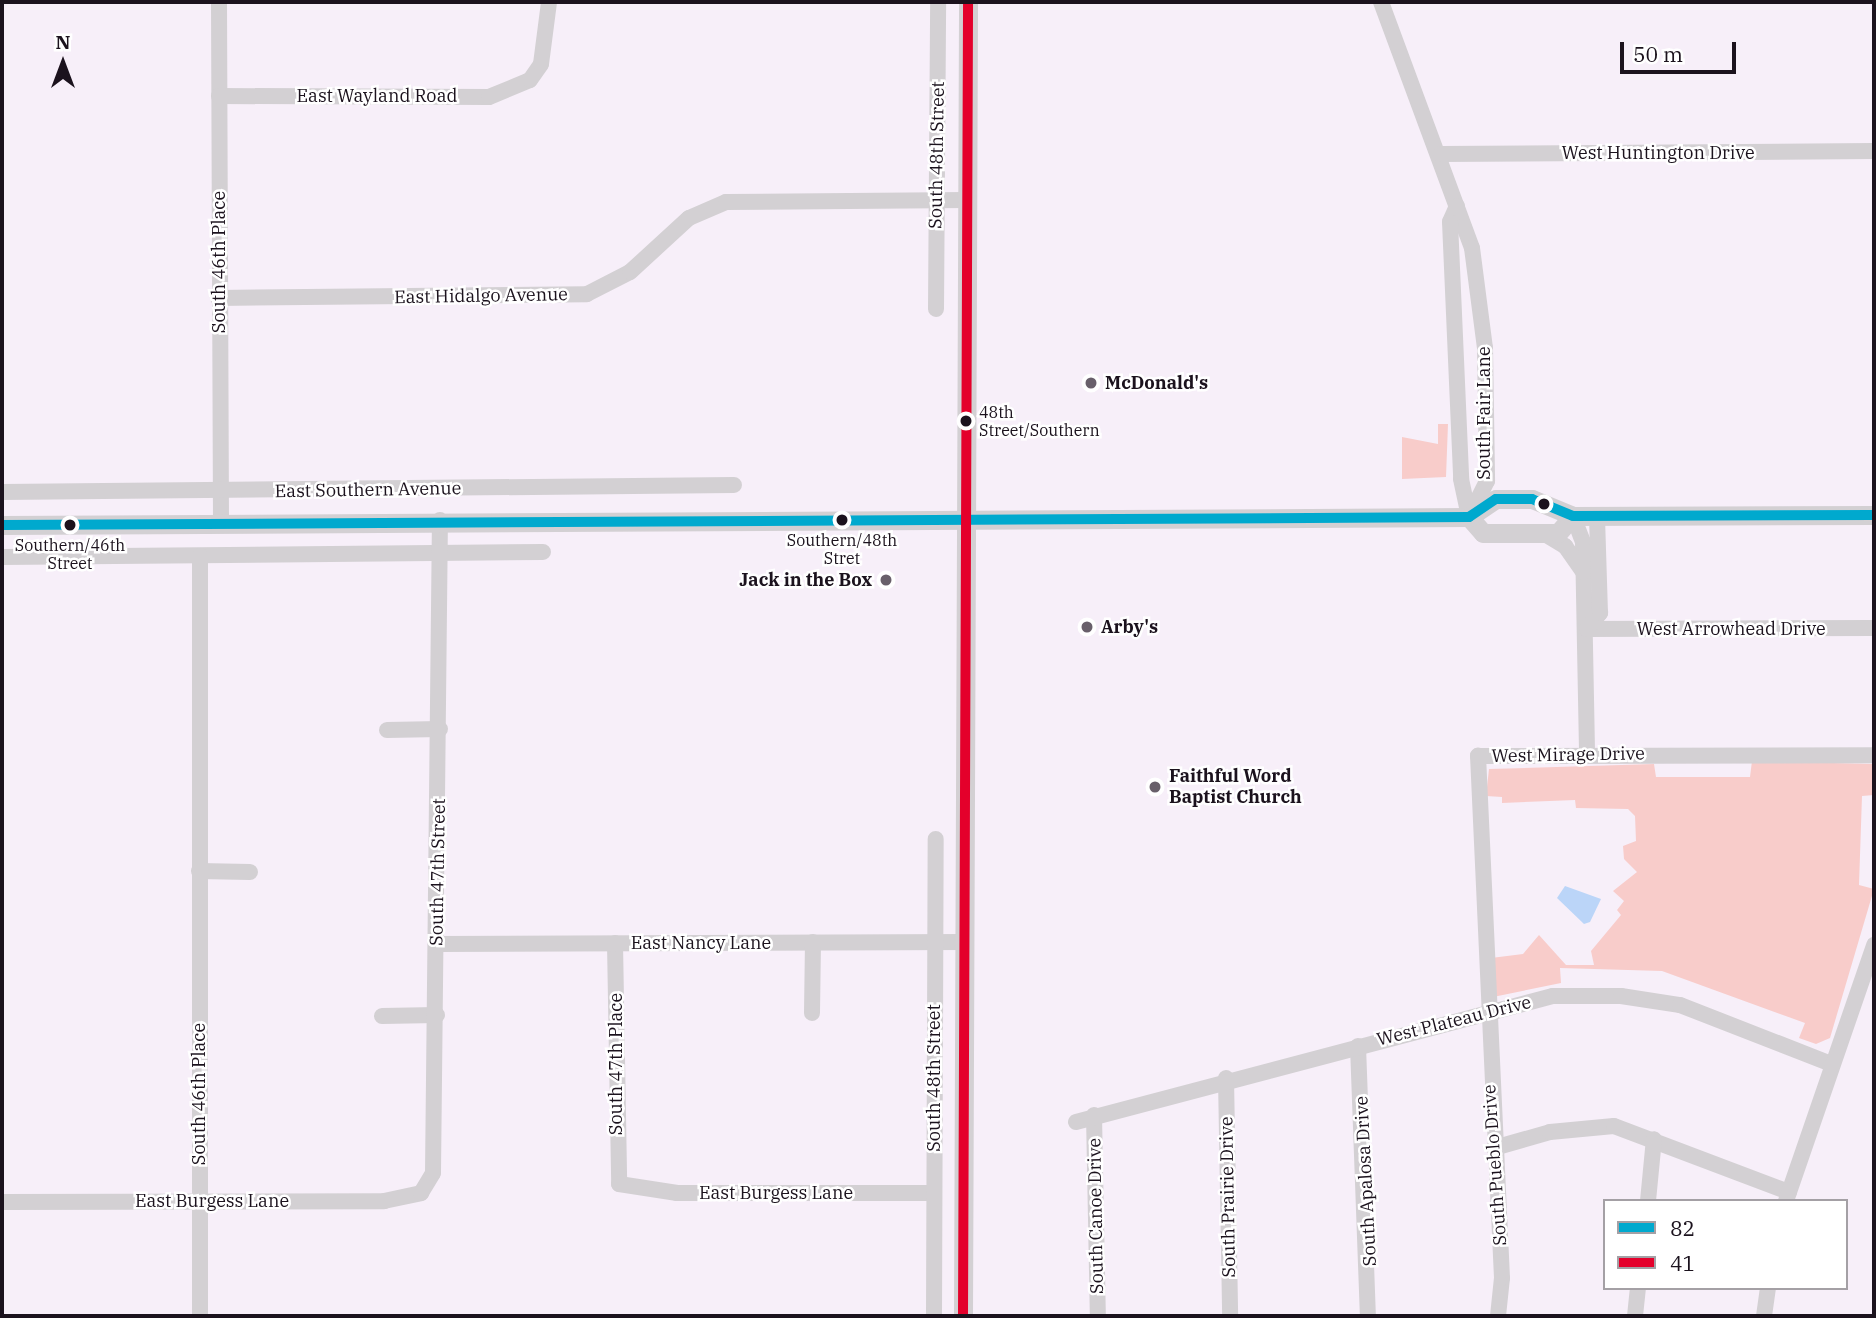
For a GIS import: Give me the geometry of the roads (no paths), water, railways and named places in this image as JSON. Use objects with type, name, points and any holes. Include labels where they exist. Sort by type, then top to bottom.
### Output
[{"type":"main road","name":"South 48th Street","points":[[963,1316],[968,2]]},
{"type":"main road","points":[[1573,516],[1558,533],[1483,533],[1469,517],[1496,499],[1544,499],[1573,516],[1874,515]]},
{"type":"main road","name":"East Southern Avenue","points":[[2,525],[966,516],[1469,517]]},
{"type":"street","name":"South 46th Place","points":[[219,2],[218,298],[221,523]]},
{"type":"street","name":"East Wayland Road","points":[[219,96],[489,97],[530,80],[547,49],[549,2]]},
{"type":"street","name":"South 48th Street","points":[[936,309],[938,2]]},
{"type":"street","name":"South Fair Lane","points":[[1381,2],[1441,154],[1472,248],[1486,367],[1487,481],[1469,517]]},
{"type":"street","name":"West Huntington Drive","points":[[1441,154],[1874,151]]},
{"type":"street","name":"East Hidalgo Avenue","points":[[218,298],[587,294],[630,272],[689,218],[726,202],[966,200]]},
{"type":"street","name":"South Fair Lane","points":[[1457,206],[1450,222],[1461,480],[1469,517]]},
{"type":"street","name":"East Southern Avenue","points":[[2,492],[734,485]]},
{"type":"street","points":[[1573,516],[1583,572],[1587,629],[1587,754]]},
{"type":"street","points":[[1587,629],[1600,614],[1597,516]]},
{"type":"street","name":"South 47th Street","points":[[421,1193],[433,1173],[438,944],[440,520]]},
{"type":"street","points":[[1543,533],[1564,546],[1583,572]]},
{"type":"street","points":[[2,557],[543,552]]},
{"type":"street","name":"South 46th Place","points":[[200,556],[200,1316]]},
{"type":"street","name":"West Arrowhead Drive","points":[[1587,629],[1874,628]]},
{"type":"street","points":[[387,730],[440,729]]},
{"type":"street","name":"West Mirage Drive","points":[[1485,1014],[1478,757],[1587,754],[1874,755]]},
{"type":"street","name":"South 48th Street","points":[[934,1316],[936,839]]},
{"type":"street","points":[[199,871],[250,872]]},
{"type":"street","points":[[812,1013],[813,942]]},
{"type":"street","name":"East Nancy Lane","points":[[438,944],[965,942]]},
{"type":"street","name":"South 47th Place","points":[[615,943],[619,1184]]},
{"type":"street","points":[[1494,1148],[1550,1132],[1614,1126],[1654,1139],[1788,1196],[1831,1064],[1874,945]]},
{"type":"street","name":"West Plateau Drive","points":[[1076,1122],[1226,1079],[1553,996],[1622,996],[1680,1005],[1831,1064]]},
{"type":"street","name":"South Pueblo Drive","points":[[1485,1014],[1494,1148],[1498,1316]]},
{"type":"street","points":[[382,1016],[437,1015]]},
{"type":"street","name":"South Apalosa Drive","points":[[1359,1045],[1368,1316]]},
{"type":"street","name":"South Prairie Drive","points":[[1226,1079],[1230,1316]]},
{"type":"street","name":"South Canoe Drive","points":[[1094,1115],[1098,1316]]},
{"type":"street","points":[[1648,1199],[1654,1139]]},
{"type":"street","name":"East Burgess Lane","points":[[619,1184],[677,1193],[934,1193]]},
{"type":"street","name":"East Burgess Lane","points":[[2,1202],[384,1200],[421,1193]]},
{"type":"street","points":[[1635,1316],[1638,1290]]},
{"type":"street","points":[[1764,1316],[1768,1290]]},
{"type":"water","points":[[1565,886],[1601,899],[1590,922],[1584,924],[1557,898]]},
{"type":"place","name":"McDonald's","points":[[1091,383]]},
{"type":"place","name":"48th Street/Southern","points":[[966,421]]},
{"type":"place","name":"Southern/48th Stret","points":[[842,520]]},
{"type":"place","name":"Southern/46th Street","points":[[70,525]]},
{"type":"place","name":"Jack in the Box","points":[[886,580]]},
{"type":"place","name":"Arby's","points":[[1087,627]]},
{"type":"place","name":"Faithful Word Baptist Church","points":[[1155,787]]}]
